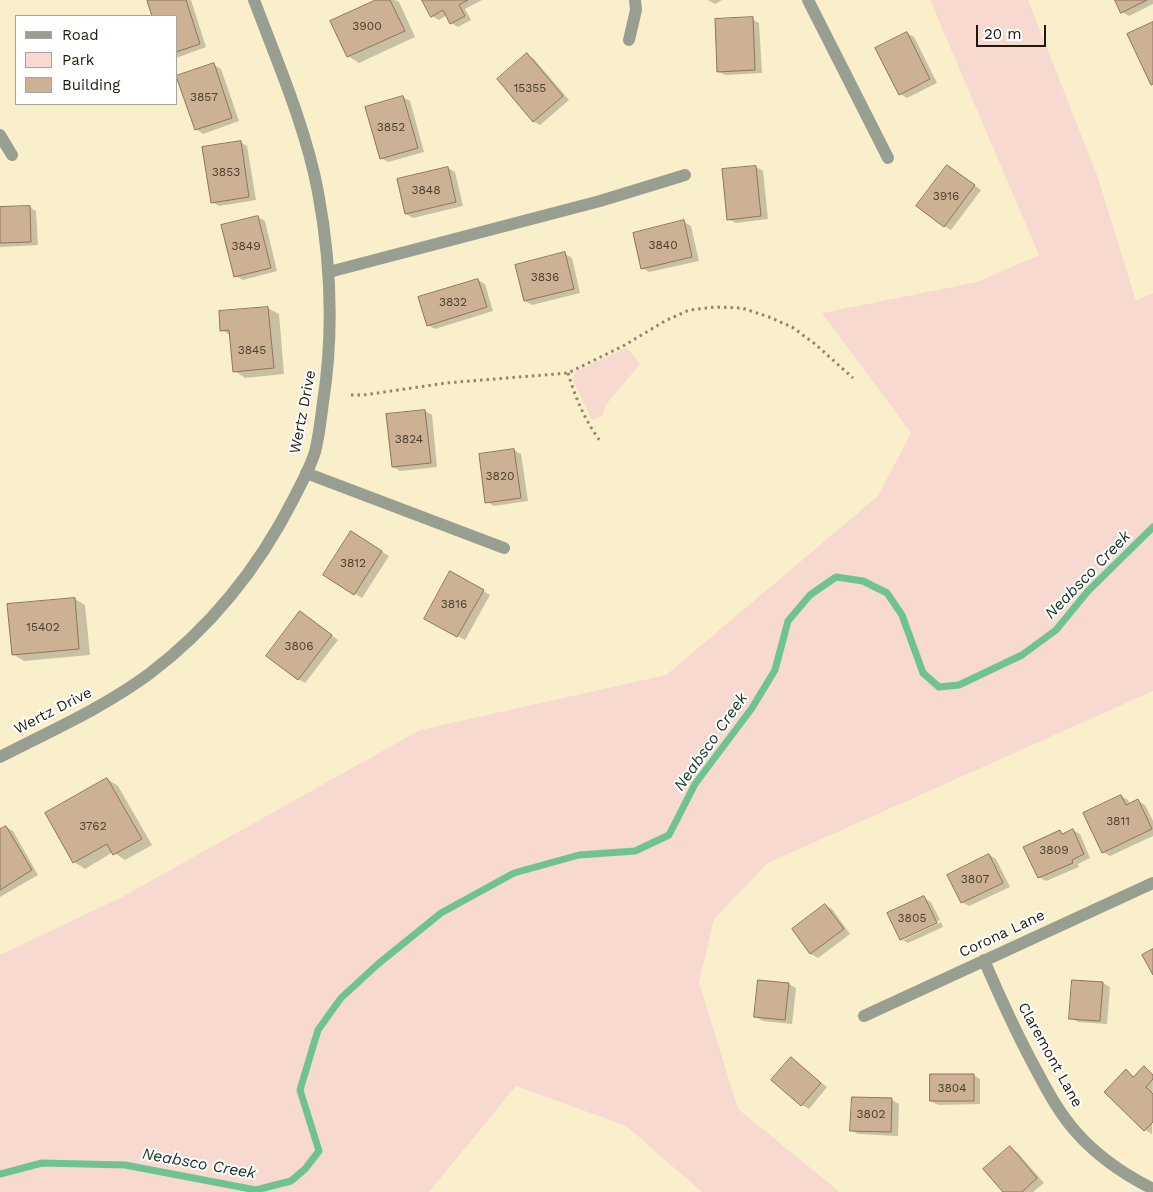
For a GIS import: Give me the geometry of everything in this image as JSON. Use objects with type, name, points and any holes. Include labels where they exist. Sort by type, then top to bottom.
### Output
[{"type":"street","name":"Wertz Drive","points":[[0,757],[115,698],[150,674],[190,639],[227,600],[259,558],[282,522],[314,454],[328,374],[330,328],[329,272],[318,190],[306,146],[254,0]]},
{"type":"street","points":[[629,40],[636,10],[635,0]]},
{"type":"street","points":[[808,0],[888,158]]},
{"type":"street","points":[[0,135],[12,155]]},
{"type":"street","points":[[329,272],[591,204],[685,176]]},
{"type":"street","points":[[306,474],[504,548]]},
{"type":"street","name":"Corona Lane","points":[[864,1016],[1153,883]]},
{"type":"street","name":"Claremont Lane","points":[[984,960],[1008,1014],[1053,1101],[1076,1132],[1093,1149],[1119,1169],[1153,1189]]},
{"type":"path","points":[[351,395],[446,383],[568,374],[623,346],[664,321],[689,310],[714,307],[742,308],[792,328],[815,344],[853,378]]},
{"type":"path","points":[[568,374],[594,432],[601,442]]},
{"type":"green space","points":[[930,0],[1028,0],[1097,175],[1136,301],[1153,293],[1153,691],[768,863],[714,919],[699,982],[738,1109],[840,1192],[702,1192],[626,1126],[516,1086],[429,1192],[0,1192],[0,955],[122,897],[420,730],[666,675],[878,496],[911,433],[822,313],[977,282],[1039,255]]},
{"type":"green space","points":[[625,348],[630,351],[640,364],[605,406],[603,415],[592,420],[573,381],[575,372]]},
{"type":"building","points":[[186,0],[200,44],[178,51],[178,15],[152,15],[147,1]]},
{"type":"building","points":[[376,0],[390,0],[405,31],[347,57],[330,21]]},
{"type":"building","points":[[422,0],[468,0],[459,5],[465,16],[450,24],[443,10],[431,17]]},
{"type":"building","points":[[1115,0],[1147,0],[1121,13]]},
{"type":"building","points":[[753,17],[755,70],[717,72],[715,19]]},
{"type":"building","points":[[1153,22],[1153,84],[1151,85],[1127,34]]},
{"type":"building","points":[[907,32],[930,79],[899,95],[875,48]]},
{"type":"building","points":[[527,53],[563,96],[533,122],[497,79]]},
{"type":"building","points":[[214,63],[232,118],[195,130],[178,82],[178,75]]},
{"type":"building","points":[[403,96],[418,148],[380,159],[365,107]]},
{"type":"building","points":[[241,141],[249,197],[211,203],[202,147]]},
{"type":"building","points":[[947,165],[975,185],[944,227],[916,206]]},
{"type":"building","points":[[756,166],[761,216],[727,220],[722,169]]},
{"type":"building","points":[[448,167],[456,202],[405,214],[397,179]]},
{"type":"building","points":[[30,206],[31,242],[0,243],[0,207]]},
{"type":"building","points":[[258,216],[271,268],[234,277],[221,225]]},
{"type":"building","points":[[684,220],[692,257],[641,269],[633,233]]},
{"type":"building","points":[[565,252],[574,289],[524,301],[515,265]]},
{"type":"building","points":[[478,279],[487,307],[427,326],[418,297]]},
{"type":"building","points":[[268,307],[274,368],[233,372],[229,330],[220,331],[219,311]]},
{"type":"building","points":[[425,410],[431,463],[392,467],[386,414]]},
{"type":"building","points":[[514,449],[521,498],[485,503],[479,454]]},
{"type":"building","points":[[351,531],[382,551],[354,595],[323,575]]},
{"type":"building","points":[[450,571],[484,590],[457,637],[424,619]]},
{"type":"building","points":[[75,598],[79,649],[12,655],[7,604]]},
{"type":"building","points":[[300,611],[332,635],[298,680],[266,656]]},
{"type":"building","points":[[107,778],[142,839],[113,855],[107,844],[73,863],[45,813]]},
{"type":"building","points":[[1121,795],[1126,805],[1138,799],[1152,829],[1102,853],[1083,813]]},
{"type":"building","points":[[6,826],[32,870],[0,890],[0,829]]},
{"type":"building","points":[[1073,829],[1084,854],[1072,860],[1073,863],[1038,878],[1023,847],[1060,830],[1062,834]]},
{"type":"building","points":[[989,854],[1003,883],[961,903],[947,875]]},
{"type":"building","points":[[924,896],[937,923],[900,940],[887,913]]},
{"type":"building","points":[[825,904],[844,929],[810,954],[792,929]]},
{"type":"building","points":[[1153,949],[1153,975],[1142,955]]},
{"type":"building","points":[[758,980],[789,983],[785,1020],[754,1017]]},
{"type":"building","points":[[1072,980],[1103,982],[1100,1021],[1069,1019]]},
{"type":"building","points":[[791,1057],[821,1083],[801,1106],[771,1080]]},
{"type":"building","points":[[1144,1066],[1153,1075],[1153,1079],[1146,1087],[1153,1094],[1153,1122],[1144,1131],[1104,1092],[1126,1069],[1133,1077]]},
{"type":"building","points":[[930,1074],[974,1074],[974,1101],[930,1101]]},
{"type":"building","points":[[852,1097],[892,1098],[891,1132],[850,1131]]},
{"type":"building","points":[[1010,1146],[1037,1178],[1022,1192],[1003,1192],[983,1169]]},
{"type":"waterway","name":"Neabsco Creek","points":[[0,1174],[42,1163],[125,1165],[256,1190],[291,1181],[305,1169],[319,1151],[300,1090],[318,1030],[341,998],[378,964],[441,913],[514,873],[579,855],[635,851],[669,835],[695,784],[752,708],[775,670],[788,621],[810,595],[836,577],[863,581],[887,593],[902,615],[923,673],[939,687],[959,685],[1022,655],[1056,630],[1088,591],[1153,527]]}]
